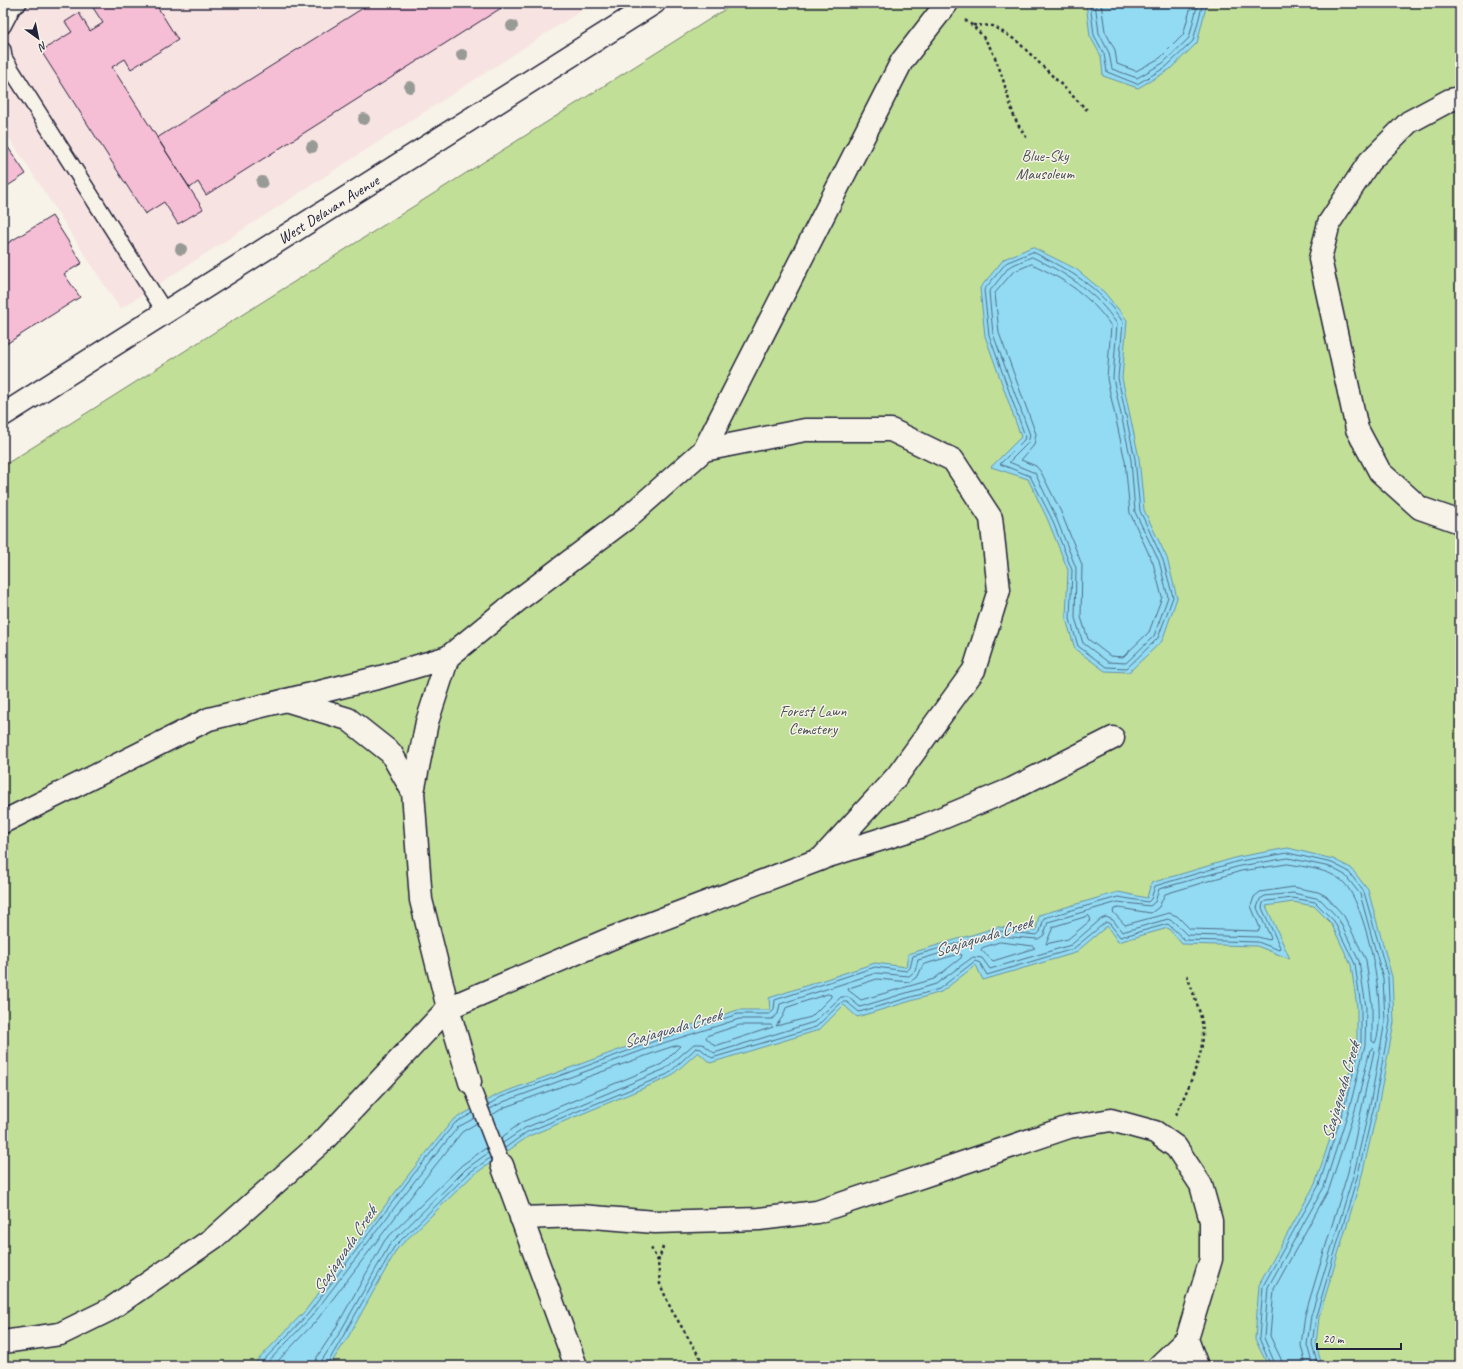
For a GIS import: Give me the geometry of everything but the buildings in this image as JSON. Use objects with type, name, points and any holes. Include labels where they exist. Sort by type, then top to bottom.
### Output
[{"type":"street","name":"West Delavan Avenue","points":[[3,415],[654,3]]},
{"type":"street","points":[[3,822],[210,720],[283,700],[381,677],[448,657],[517,601],[627,518],[704,450],[902,61],[946,5]]},
{"type":"street","points":[[1460,98],[1450,100],[1408,122],[1369,162],[1330,223],[1320,259],[1357,429],[1380,472],[1420,508],[1460,522]]},
{"type":"street","points":[[704,450],[805,430],[891,430],[953,460],[991,518],[999,590],[974,670],[897,776],[821,859]]},
{"type":"street","points":[[448,657],[427,722],[413,792],[421,900],[448,1008],[470,1082]]},
{"type":"street","points":[[283,700],[348,719],[391,753],[413,792]]},
{"type":"street","points":[[3,1342],[60,1334],[109,1310],[215,1237],[324,1140],[448,1008],[612,938],[821,859],[923,826],[1012,789],[1112,738]]},
{"type":"street","points":[[521,1218],[581,1216],[655,1222],[759,1219],[817,1212],[1069,1127],[1111,1120],[1155,1132],[1176,1147],[1201,1185],[1211,1220],[1211,1259],[1187,1339],[1159,1366]]},
{"type":"street","points":[[502,1165],[576,1366]]},
{"type":"street","points":[[1187,1339],[1197,1366]]},
{"type":"lane","points":[[3,26],[13,7],[19,3]]},
{"type":"lane","points":[[3,50],[4,58],[165,312]]},
{"type":"lane","points":[[470,1082],[502,1165]]},
{"type":"path","points":[[946,5],[973,25],[990,47],[1005,81],[1013,115],[1028,140]]},
{"type":"path","points":[[973,25],[993,26],[1017,41],[1088,110]]},
{"type":"path","points":[[1164,1139],[1183,1099],[1198,1060],[1203,1034],[1200,1013],[1187,974]]},
{"type":"path","points":[[678,1221],[664,1245],[658,1262],[660,1284],[671,1309],[705,1366]]},
{"type":"shaded area","points":[[3,3],[593,3],[120,309],[3,128]]},
{"type":"green space","name":"Forest Lawn Cemetery","points":[[735,3],[1460,3],[1460,1366],[3,1366],[3,466]]},
{"type":"water","points":[[1086,3],[1207,3],[1197,43],[1169,70],[1138,88],[1103,76],[1101,56],[1090,36]]},
{"type":"water","points":[[1032,247],[1076,269],[1104,292],[1127,320],[1122,378],[1139,458],[1144,510],[1167,558],[1177,598],[1162,641],[1129,672],[1105,671],[1075,649],[1066,619],[1068,570],[1047,518],[1028,479],[991,467],[1021,437],[985,336],[980,288],[1004,259]]},
{"type":"water","name":"Scajaquada Creek","points":[[1288,848],[1333,859],[1351,868],[1368,890],[1392,977],[1394,1022],[1378,1107],[1362,1175],[1319,1317],[1316,1344],[1322,1366],[1268,1366],[1255,1339],[1259,1285],[1315,1184],[1342,1103],[1357,1042],[1357,1007],[1351,965],[1331,923],[1314,906],[1293,902],[1266,906],[1290,959],[1257,946],[1182,944],[1168,928],[1118,942],[1107,926],[1075,953],[983,980],[976,965],[941,992],[857,1017],[844,1005],[819,1030],[710,1063],[698,1052],[670,1077],[529,1136],[472,1176],[397,1249],[347,1339],[329,1366],[252,1366],[305,1311],[410,1173],[453,1120],[499,1094],[654,1037],[738,1010],[770,1010],[769,998],[875,963],[906,967],[908,954],[998,927],[1036,931],[1039,915],[1118,892],[1147,898],[1151,883],[1238,857]]},
{"type":"park label","name":"Blue-Sky Mausoleum","points":[[1045,164]]}]
